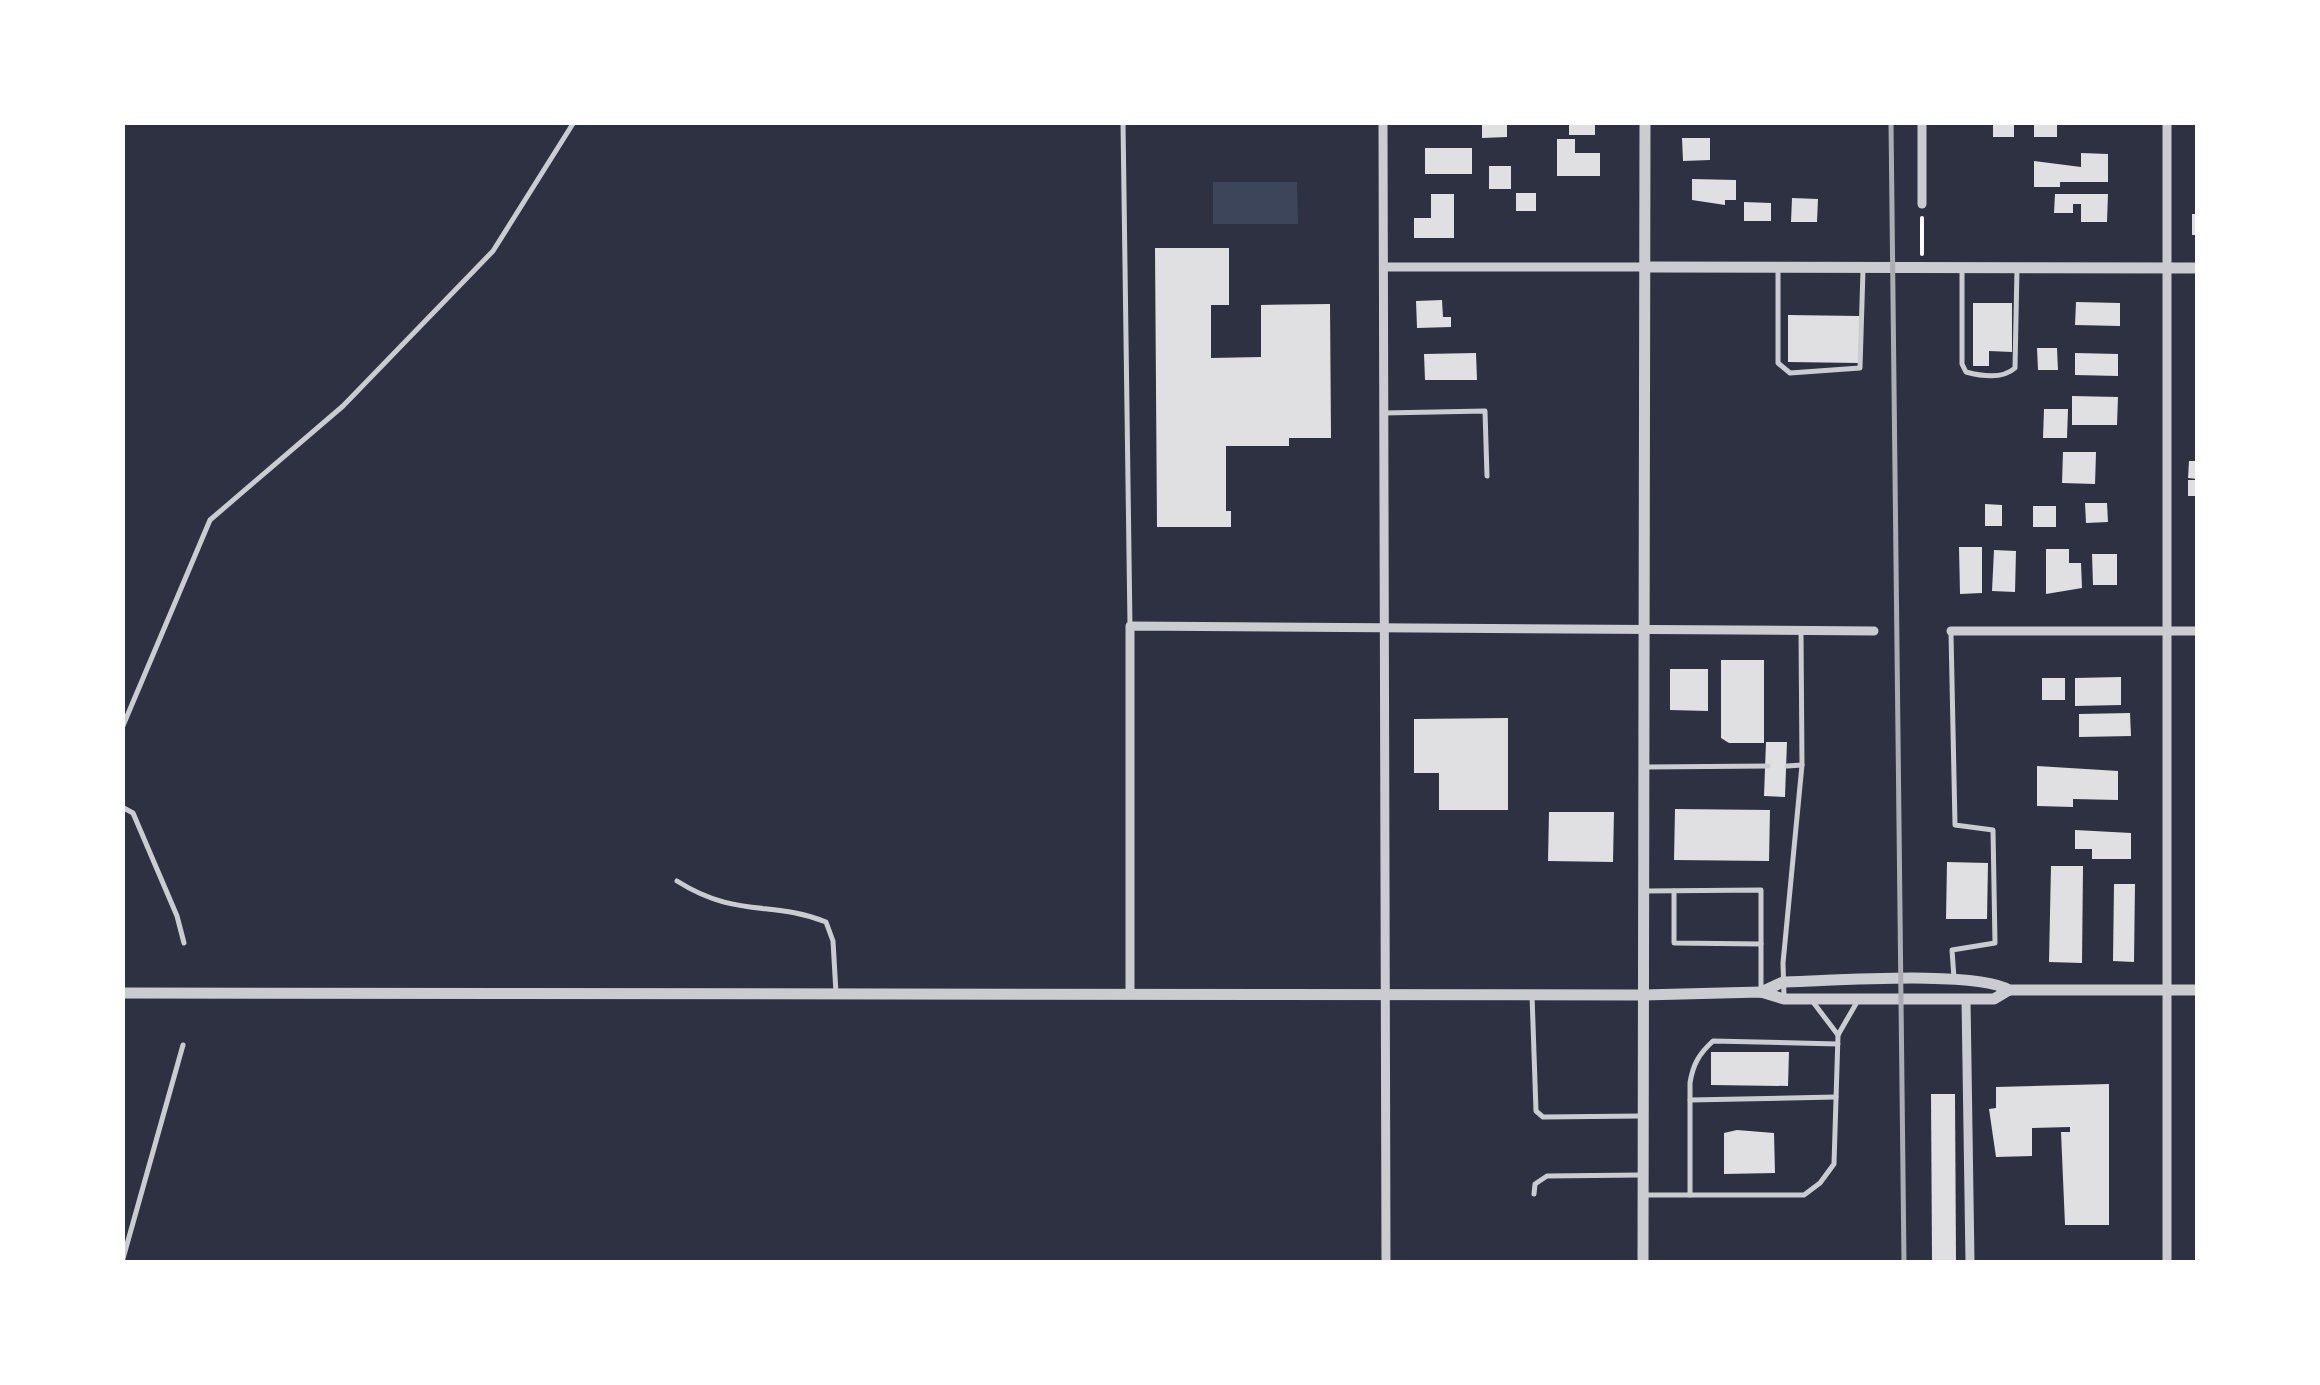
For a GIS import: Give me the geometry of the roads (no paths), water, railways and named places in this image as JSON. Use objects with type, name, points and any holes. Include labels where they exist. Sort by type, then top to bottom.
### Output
[{"type":"street","points":[[1383,122],[1386,1262]]},
{"type":"street","points":[[1643,1262],[1645,122]]},
{"type":"street","points":[[1922,122],[1922,204]]},
{"type":"street","points":[[2167,1262],[2168,122]]},
{"type":"street","points":[[1384,268],[2198,268]]},
{"type":"street","points":[[1130,992],[1130,626],[1874,631]]},
{"type":"street","points":[[1951,631],[2198,630]]},
{"type":"street","points":[[1761,992],[1783,982],[1995,981],[2010,990]]},
{"type":"street","points":[[122,994],[1130,992],[1643,996],[1761,992],[1784,999],[1994,999],[2010,990],[2198,990]]},
{"type":"street","points":[[1966,999],[1970,1262]]},
{"type":"lane","points":[[122,728],[210,520],[342,406],[494,251],[574,122]]},
{"type":"lane","points":[[1123,122],[1130,626]]},
{"type":"lane","points":[[1778,268],[1778,363],[1790,373],[1860,368],[1863,268]]},
{"type":"lane","points":[[1962,268],[1962,364],[1966,372],[1977,375],[2008,374],[2016,368],[2017,268]]},
{"type":"lane","points":[[1384,413],[1486,412],[1487,476]]},
{"type":"lane","points":[[1784,999],[1802,766],[1801,631]]},
{"type":"lane","points":[[1951,631],[1955,824],[1993,830],[1995,942],[1952,950],[1954,981]]},
{"type":"lane","points":[[1644,767],[1768,766]]},
{"type":"lane","points":[[1787,766],[1802,766]]},
{"type":"lane","points":[[122,807],[133,814],[178,916],[184,944]]},
{"type":"lane","points":[[677,880],[725,906],[810,916],[826,922],[834,941],[836,993]]},
{"type":"lane","points":[[1644,892],[1762,890],[1761,992]]},
{"type":"lane","points":[[1674,891],[1674,943],[1761,944]]},
{"type":"lane","points":[[1532,996],[1536,1111],[1543,1116],[1643,1116]]},
{"type":"lane","points":[[1811,999],[1838,1034]]},
{"type":"lane","points":[[1643,1195],[1804,1195],[1820,1184],[1834,1164],[1838,1034],[1858,999]]},
{"type":"lane","points":[[1690,1195],[1692,1066],[1713,1041],[1838,1044]]},
{"type":"lane","points":[[122,1262],[184,1045]]},
{"type":"lane","points":[[1690,1100],[1836,1098]]},
{"type":"lane","points":[[1534,1194],[1535,1184],[1546,1176],[1643,1175]]},
{"type":"railway","points":[[1891,122],[1904,1262]]}]
